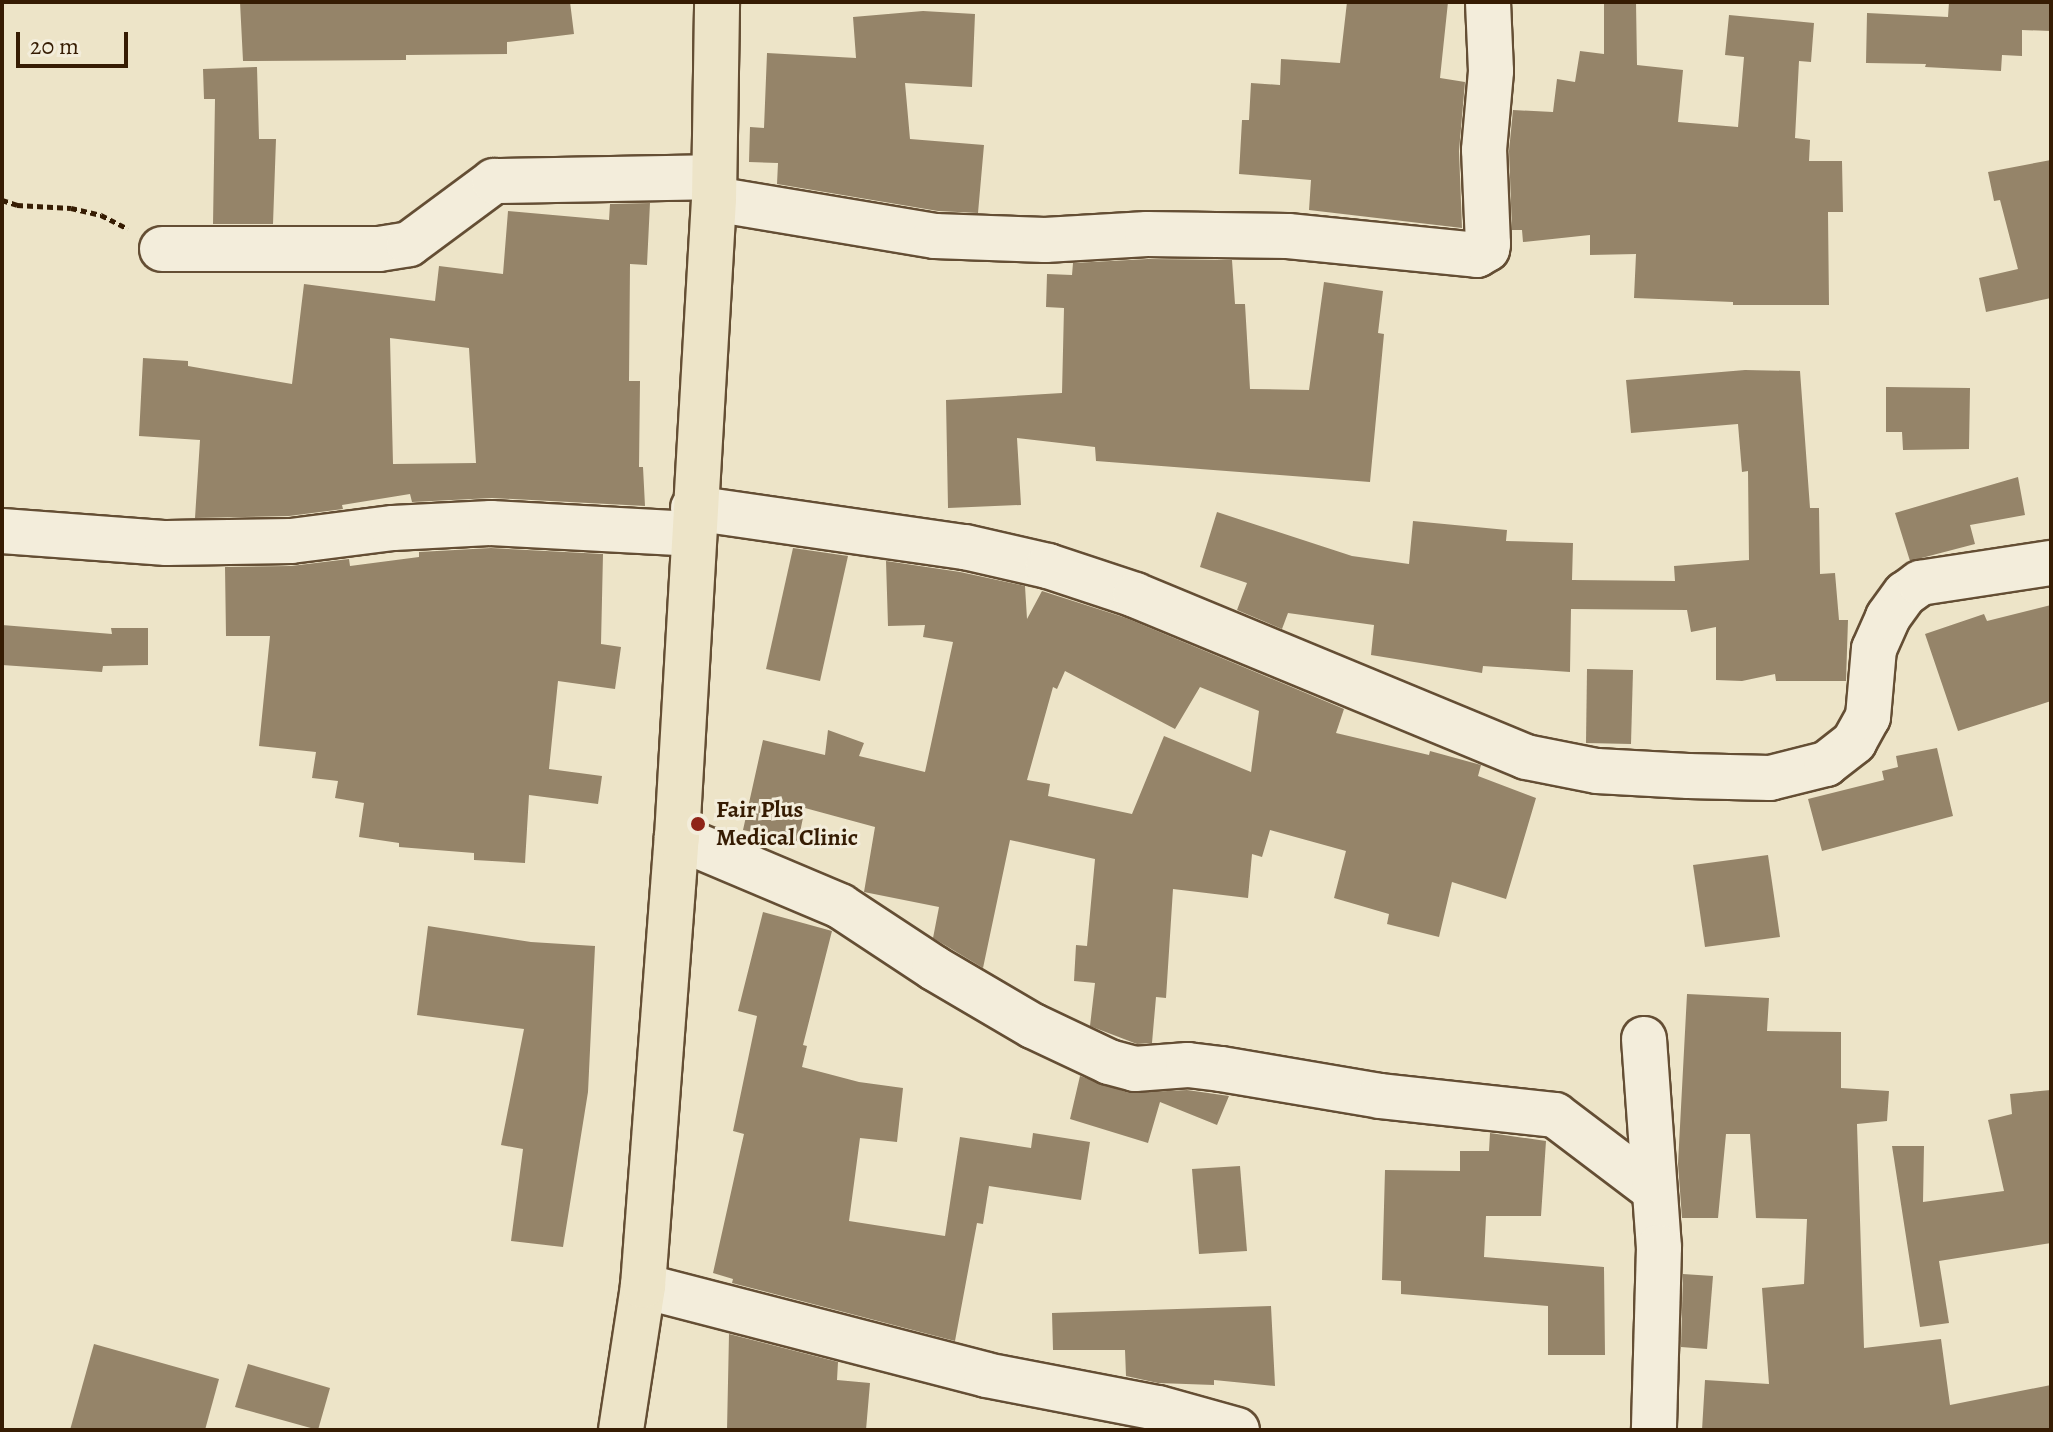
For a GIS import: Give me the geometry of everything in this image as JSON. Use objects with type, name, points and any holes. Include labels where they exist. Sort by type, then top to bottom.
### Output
[{"type":"main road","points":[[621,1430],[643,1286],[677,837],[714,188],[717,2]]},
{"type":"street","points":[[162,249],[379,249],[409,244],[494,181],[714,188],[935,236],[1045,240],[1147,234],[1288,236],[1477,255],[1487,249],[1488,244],[1484,150],[1491,71],[1488,2]]},
{"type":"street","points":[[2,531],[167,543],[318,540],[393,528],[491,523],[693,521],[965,547],[1048,566],[1135,595],[1526,757],[1597,771],[1770,778],[1826,764],[1854,742],[1868,717],[1874,649],[1888,617],[1905,594],[1920,583],[2051,563]]},
{"type":"street","points":[[677,837],[791,882],[840,906],[934,968],[1033,1026],[1109,1062],[1135,1069],[1188,1065],[1380,1096],[1555,1115],[1653,1189]]},
{"type":"street","points":[[1644,1039],[1659,1247],[1654,1430]]},
{"type":"street","points":[[643,1286],[971,1372],[1158,1408],[1237,1430]]},
{"type":"path","points":[[2,200],[17,205],[71,208],[101,215],[162,249]]},
{"type":"building","points":[[240,2],[570,2],[574,34],[507,42],[507,54],[406,55],[406,60],[243,61]]},
{"type":"building","points":[[1347,2],[1448,2],[1440,78],[1465,82],[1459,151],[1462,228],[1309,210],[1311,180],[1239,174],[1242,120],[1249,120],[1251,83],[1280,85],[1281,59],[1340,63]]},
{"type":"building","points":[[1604,2],[1636,2],[1637,65],[1683,70],[1678,122],[1738,127],[1744,57],[1725,55],[1729,15],[1814,23],[1811,62],[1799,61],[1795,138],[1810,140],[1809,161],[1842,161],[1843,212],[1828,212],[1829,305],[1733,305],[1733,302],[1634,298],[1636,254],[1590,255],[1590,235],[1523,242],[1522,230],[1512,230],[1509,151],[1513,110],[1553,112],[1557,79],[1575,82],[1580,51],[1604,54]]},
{"type":"building","points":[[1949,2],[2051,2],[2051,31],[2022,30],[2022,56],[2002,55],[2001,71],[1925,67],[1926,64],[1866,63],[1867,13],[1948,17]]},
{"type":"building","points":[[923,11],[975,14],[972,87],[905,83],[910,139],[984,145],[978,213],[938,211],[777,184],[778,163],[749,162],[750,127],[764,128],[767,53],[856,58],[853,17]]},
{"type":"building","points":[[257,67],[259,139],[276,139],[273,224],[213,224],[215,99],[204,99],[203,69]]},
{"type":"building","points":[[2051,160],[2051,298],[1986,312],[1979,278],[2018,269],[2000,200],[1994,201],[1988,172]]},
{"type":"building","points":[[650,203],[647,265],[630,264],[629,381],[640,381],[639,467],[643,467],[645,506],[492,498],[412,502],[410,494],[342,505],[343,509],[289,516],[195,518],[200,440],[139,436],[143,358],[188,361],[188,366],[292,384],[304,284],[435,301],[439,266],[503,274],[508,211],[609,220],[610,204]],"holes":[[[390,338],[469,348],[476,463],[393,464]]]},
{"type":"building","points":[[1148,259],[1232,260],[1235,304],[1245,304],[1250,389],[1309,390],[1324,282],[1383,291],[1378,333],[1384,334],[1370,482],[1096,461],[1095,447],[1017,438],[1021,505],[948,508],[946,400],[1062,393],[1064,308],[1046,307],[1047,274],[1072,275],[1073,263]]},
{"type":"building","points":[[1745,370],[1800,371],[1810,508],[1819,508],[1820,574],[1835,573],[1839,620],[1848,620],[1846,681],[1776,681],[1775,674],[1742,681],[1716,680],[1716,627],[1691,632],[1687,610],[1571,609],[1570,672],[1483,666],[1482,673],[1371,655],[1374,625],[1288,613],[1282,629],[1237,610],[1247,583],[1200,567],[1217,512],[1352,556],[1409,564],[1413,521],[1507,530],[1506,541],[1573,543],[1572,580],[1675,581],[1674,566],[1749,560],[1748,471],[1742,472],[1738,424],[1631,433],[1626,380]]},
{"type":"building","points":[[1886,387],[1970,388],[1969,449],[1903,450],[1902,432],[1886,432]]},
{"type":"building","points":[[2018,477],[2025,515],[1970,525],[1975,544],[1910,561],[1895,513]]},
{"type":"building","points":[[491,548],[603,554],[601,644],[621,647],[615,689],[558,681],[549,769],[602,776],[598,804],[529,795],[525,863],[474,860],[474,853],[399,847],[399,843],[359,837],[364,803],[335,798],[338,781],[312,778],[316,752],[259,746],[270,636],[226,636],[225,567],[291,566],[349,559],[350,566],[419,557],[419,552]]},
{"type":"building","points":[[793,548],[848,556],[820,681],[766,669]]},
{"type":"building","points":[[886,561],[1025,586],[1027,619],[1042,591],[1126,618],[1344,709],[1336,733],[1429,755],[1430,751],[1481,765],[1478,776],[1536,798],[1506,899],[1452,882],[1439,937],[1387,924],[1389,914],[1334,898],[1346,851],[1270,830],[1262,857],[1252,854],[1248,898],[1173,889],[1166,998],[1156,997],[1152,1043],[1137,1044],[1090,1026],[1095,983],[1074,981],[1076,945],[1087,946],[1095,859],[1010,840],[983,968],[933,938],[939,907],[864,892],[875,827],[805,808],[798,842],[743,830],[763,740],[825,755],[828,730],[864,743],[859,756],[925,772],[953,642],[923,637],[925,625],[888,626]],"holes":[[[1065,671],[1175,729],[1200,687],[1259,711],[1251,772],[1164,736],[1132,814],[1048,796],[1050,784],[1027,780],[1053,687],[1057,689]]]},
{"type":"building","points":[[2051,605],[2051,701],[1958,731],[1925,634],[1984,614],[1987,621]]},
{"type":"building","points":[[2,625],[112,634],[111,628],[148,628],[148,665],[103,666],[102,672],[2,665]]},
{"type":"building","points":[[1587,669],[1633,670],[1631,744],[1586,743]]},
{"type":"building","points":[[1937,748],[1953,816],[1822,851],[1808,799],[1884,780],[1882,771],[1898,767],[1896,756]]},
{"type":"building","points":[[1768,855],[1780,937],[1705,947],[1693,865]]},
{"type":"building","points":[[763,912],[832,931],[803,1045],[807,1046],[802,1067],[859,1082],[903,1088],[897,1142],[860,1138],[849,1221],[945,1236],[960,1137],[1031,1148],[1033,1133],[1090,1142],[1081,1200],[989,1186],[983,1224],[977,1223],[955,1341],[732,1283],[733,1279],[713,1273],[744,1134],[733,1131],[757,1016],[738,1011]]},
{"type":"building","points":[[428,926],[531,942],[595,946],[588,1092],[563,1247],[511,1241],[523,1149],[501,1145],[524,1029],[417,1015]]},
{"type":"building","points":[[1687,994],[1769,998],[1767,1031],[1841,1032],[1841,1088],[1889,1091],[1887,1121],[1857,1124],[1864,1348],[1941,1339],[1950,1405],[2051,1385],[2051,1430],[1702,1430],[1705,1380],[1769,1384],[1762,1288],[1804,1284],[1807,1219],[1756,1218],[1750,1134],[1726,1134],[1718,1218],[1682,1218],[1678,1164]]},
{"type":"building","points":[[1080,1076],[1129,1093],[1187,1090],[1229,1096],[1217,1125],[1160,1102],[1148,1143],[1070,1119]]},
{"type":"building","points":[[2051,1090],[2051,1243],[1939,1261],[1949,1323],[1920,1327],[1892,1146],[1924,1146],[1923,1202],[2004,1191],[1988,1120],[2012,1114],[2010,1094]]},
{"type":"building","points":[[1490,1133],[1546,1141],[1541,1216],[1486,1216],[1484,1257],[1604,1267],[1605,1355],[1548,1355],[1548,1306],[1401,1294],[1401,1281],[1382,1280],[1385,1170],[1460,1171],[1460,1151],[1489,1151]]},
{"type":"building","points":[[1240,1166],[1247,1251],[1199,1254],[1192,1169]]},
{"type":"building","points":[[1683,1274],[1713,1276],[1707,1349],[1681,1347]]},
{"type":"building","points":[[1271,1306],[1275,1386],[1214,1380],[1214,1385],[1158,1383],[1126,1376],[1125,1350],[1053,1350],[1052,1313]]},
{"type":"building","points":[[729,1334],[838,1362],[837,1380],[870,1383],[866,1430],[727,1430]]},
{"type":"building","points":[[94,1344],[219,1379],[205,1430],[70,1430]]},
{"type":"building","points":[[248,1364],[330,1388],[318,1430],[235,1407]]},
{"type":"place","name":"Fair Plus Medical Clinic","points":[[698,824]]}]
